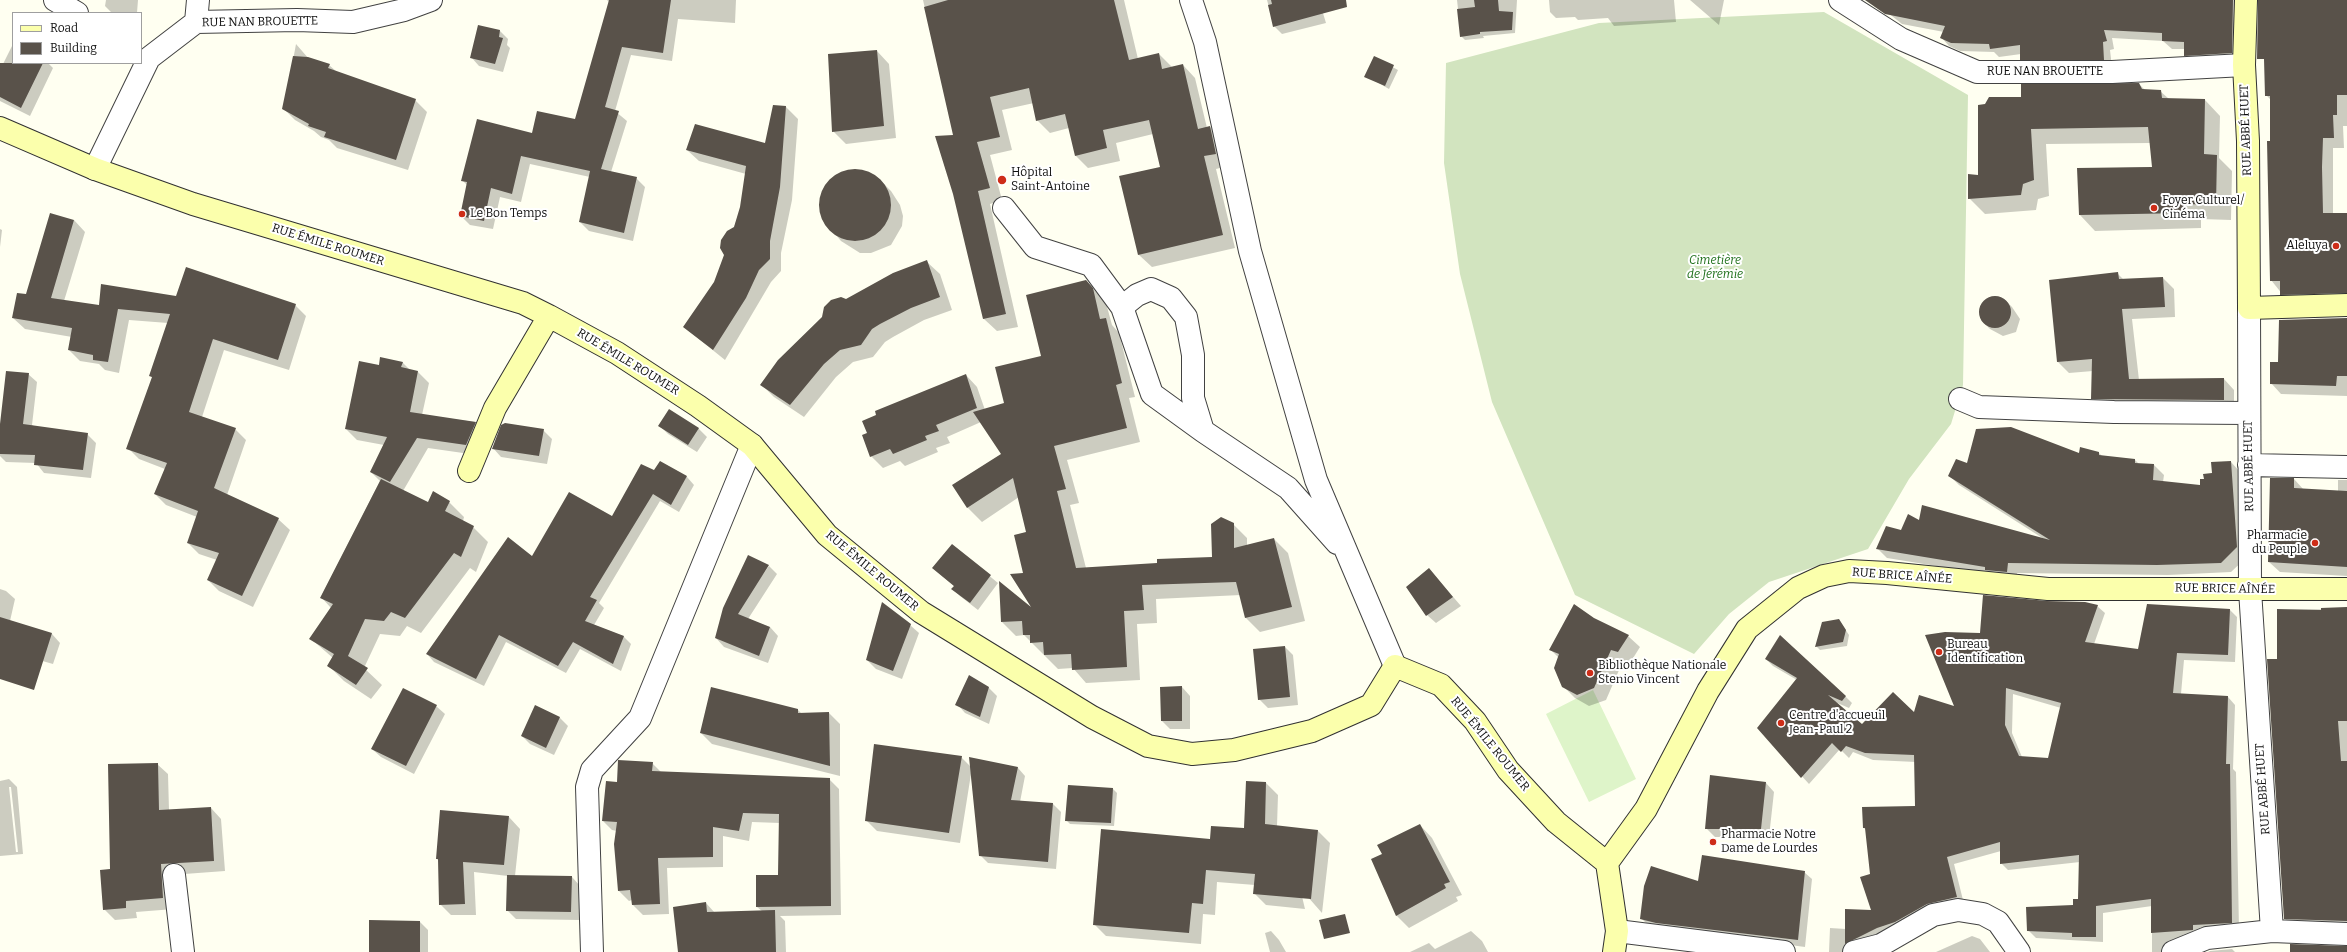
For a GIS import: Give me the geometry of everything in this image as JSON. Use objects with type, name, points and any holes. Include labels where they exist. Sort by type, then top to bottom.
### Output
[{"type":"street","points":[[54,0],[75,12]]},
{"type":"street","points":[[196,22],[198,0]]},
{"type":"street","name":"RUE NAN BROUETTE","points":[[145,55],[196,22],[297,20],[352,22],[404,10],[431,0]]},
{"type":"street","points":[[1191,0],[1205,42],[1250,251],[1316,480],[1395,666]]},
{"type":"street","name":"RUE NAN BROUETTE","points":[[1840,0],[1901,39],[1977,72],[2112,72],[2244,65]]},
{"type":"street","name":"RUE ABBÉ HUET","points":[[2246,0],[2244,65],[2248,141],[2248,413],[2250,590],[2272,931]]},
{"type":"street","name":"RUE NAN BROUETTE","points":[[95,169],[141,64]]},
{"type":"street","name":"RUE ÉMILE ROUMER","points":[[0,128],[95,169],[193,204],[523,302],[617,353],[698,406],[752,445],[827,535],[921,612],[1092,717],[1148,746],[1192,754],[1234,750],[1312,731],[1371,705],[1395,666],[1441,684],[1475,721],[1508,770],[1556,822],[1608,863]]},
{"type":"street","points":[[1004,208],[1035,247],[1091,265],[1122,307],[1152,394],[1203,431],[1288,488],[1350,558]]},
{"type":"street","points":[[1122,307],[1138,295],[1151,289],[1171,298],[1186,318],[1193,355],[1193,398],[1203,431]]},
{"type":"street","points":[[2248,308],[2347,305]]},
{"type":"street","points":[[469,470],[495,408],[549,316]]},
{"type":"street","points":[[1960,399],[1979,407],[2248,413]]},
{"type":"street","points":[[592,952],[587,787],[592,770],[640,718],[752,445]]},
{"type":"street","points":[[2249,465],[2347,467]]},
{"type":"street","name":"RUE BRICE AÎNÉE","points":[[1608,863],[1646,809],[1708,691],[1748,629],[1798,588],[1824,576],[1849,571],[1887,573],[2048,589],[2347,589]]},
{"type":"street","points":[[1608,863],[1617,931],[1614,952]]},
{"type":"street","points":[[174,875],[183,952]]},
{"type":"street","points":[[1854,952],[1881,945],[1934,914],[1958,910],[1983,914],[1998,922],[2019,952]]},
{"type":"street","points":[[1617,931],[1784,952]]},
{"type":"street","points":[[2173,952],[2207,938],[2272,931],[2347,934]]},
{"type":"green space","name":"Cimetière de Jérémie","points":[[1824,12],[1968,95],[1963,385],[1951,424],[1909,479],[1868,549],[1769,582],[1729,614],[1694,654],[1575,595],[1492,402],[1460,274],[1444,163],[1446,63],[1599,23]]},
{"type":"green space","points":[[1593,690],[1636,779],[1589,802],[1546,714]]},
{"type":"building","points":[[609,0],[671,0],[663,53],[622,47],[605,107],[619,111],[601,169],[637,177],[624,233],[579,222],[590,171],[521,156],[512,194],[491,188],[484,221],[460,216],[467,182],[461,181],[477,119],[532,133],[537,111],[575,119]]},
{"type":"building","points":[[948,0],[1114,0],[1129,60],[1159,53],[1162,69],[1183,64],[1198,129],[1210,126],[1216,154],[1204,156],[1223,235],[1138,255],[1119,176],[1160,167],[1149,120],[1103,130],[1107,148],[1075,156],[1065,114],[1036,121],[1029,88],[990,97],[1000,137],[977,142],[990,188],[978,191],[1006,314],[983,319],[953,194],[935,136],[953,135],[924,7]]},
{"type":"building","points":[[1271,0],[1346,0],[1347,7],[1273,27],[1268,5],[1272,4]]},
{"type":"building","points":[[1474,0],[1498,0],[1499,11],[1513,12],[1512,30],[1480,32],[1480,34],[1460,37],[1457,9],[1475,7]]},
{"type":"building","points":[[1865,0],[2233,0],[2232,53],[2184,56],[2184,42],[2162,41],[2162,33],[2104,30],[2107,41],[2103,42],[2104,60],[2020,60],[2020,45],[1990,49],[1989,44],[1951,43],[1940,38],[1945,26],[1885,14]]},
{"type":"building","points":[[2258,0],[2347,0],[2347,95],[2337,95],[2337,115],[2333,115],[2334,138],[2323,138],[2322,167],[2323,213],[2347,213],[2347,293],[2280,295],[2280,281],[2270,281],[2267,141],[2270,141],[2270,96],[2265,96],[2264,59],[2257,59]]},
{"type":"building","points":[[478,25],[500,30],[499,37],[503,38],[495,64],[470,58]]},
{"type":"building","points":[[877,50],[884,126],[832,132],[828,54]]},
{"type":"building","points":[[293,56],[308,57],[330,64],[328,68],[416,99],[396,160],[324,137],[326,132],[308,126],[309,124],[282,109]]},
{"type":"building","points":[[1374,56],[1394,65],[1385,86],[1364,77]]},
{"type":"building","points":[[0,63],[43,64],[21,108],[0,97]]},
{"type":"building","points":[[2139,83],[2142,89],[2161,90],[2162,98],[2205,99],[2204,154],[2217,155],[2216,205],[2186,204],[2186,213],[2079,215],[2077,168],[2152,167],[2148,127],[2031,129],[2034,180],[2023,184],[2021,195],[1968,199],[1968,174],[1978,175],[1978,105],[1985,104],[1989,97],[2021,97],[2021,84]]},
{"type":"building","points":[[773,105],[786,106],[780,187],[770,241],[770,259],[759,270],[746,298],[713,350],[683,327],[714,282],[724,255],[720,248],[721,240],[727,231],[734,227],[740,207],[746,166],[686,150],[695,124],[765,143]]},
{"type":"building","points":[[855,169],[875,175],[885,185],[891,205],[885,225],[875,235],[855,241],[835,235],[825,225],[819,205],[825,185],[835,175]]},
{"type":"building","points":[[50,213],[74,220],[51,298],[99,305],[101,284],[176,296],[186,267],[296,304],[278,360],[213,339],[189,412],[236,428],[214,488],[279,518],[242,596],[207,580],[219,553],[187,543],[198,511],[154,494],[167,463],[126,449],[152,377],[149,376],[170,314],[118,309],[108,362],[93,360],[93,355],[68,350],[72,328],[12,318],[17,293],[26,294]]},
{"type":"building","points":[[927,260],[940,297],[911,308],[880,324],[872,329],[861,345],[840,350],[824,364],[790,405],[760,385],[778,360],[822,317],[824,307],[831,300],[841,297],[846,299],[893,273]]},
{"type":"building","points":[[2118,272],[2119,279],[2163,277],[2165,307],[2122,309],[2129,379],[2224,378],[2224,400],[2091,399],[2092,359],[2057,362],[2049,280]]},
{"type":"building","points":[[1086,280],[1093,288],[1100,319],[1106,318],[1122,383],[1116,385],[1127,428],[1054,446],[1066,489],[1057,491],[1076,568],[1157,563],[1157,559],[1212,557],[1211,524],[1221,517],[1234,523],[1234,548],[1274,538],[1292,607],[1245,618],[1236,582],[1142,585],[1144,610],[1124,611],[1127,667],[1072,670],[1071,654],[1044,655],[1043,642],[1030,643],[1030,635],[1023,635],[1022,621],[1001,622],[999,581],[1031,607],[1010,574],[1023,573],[1014,535],[1026,532],[1013,478],[967,508],[952,485],[1001,454],[973,412],[1004,403],[995,367],[1041,356],[1026,295]]},
{"type":"building","points":[[1995,296],[2001,297],[2008,303],[2011,312],[2010,318],[2004,325],[1995,328],[1989,327],[1982,321],[1979,312],[1980,306],[1986,299]]},
{"type":"building","points":[[2347,318],[2347,376],[2337,376],[2336,386],[2270,384],[2270,362],[2278,362],[2279,320]]},
{"type":"building","points":[[380,357],[403,362],[401,367],[418,371],[410,412],[476,422],[466,445],[417,438],[390,482],[370,472],[387,437],[345,429],[359,361],[379,365]]},
{"type":"building","points":[[6,371],[29,373],[23,424],[88,433],[83,470],[34,465],[35,455],[0,454],[0,424]]},
{"type":"building","points":[[966,374],[977,408],[936,425],[939,431],[925,436],[927,440],[893,454],[890,449],[870,457],[862,435],[867,433],[862,421],[876,415],[875,411]]},
{"type":"building","points":[[669,409],[699,428],[688,445],[658,426]]},
{"type":"building","points":[[505,423],[544,429],[539,456],[492,449],[501,425]]},
{"type":"building","points":[[2011,427],[2079,453],[2080,447],[2099,452],[2099,455],[2135,459],[2135,463],[2154,464],[2153,480],[2200,485],[2200,479],[2204,479],[2203,474],[2212,473],[2211,462],[2231,461],[2237,547],[2221,563],[2157,565],[2008,563],[2007,572],[1985,570],[1985,567],[1876,549],[1886,526],[1901,530],[1908,514],[1919,520],[1922,505],[2050,540],[1948,476],[1956,459],[1967,463],[1976,429]]},
{"type":"building","points":[[660,461],[687,476],[671,505],[653,494],[590,597],[597,600],[585,621],[624,636],[613,664],[573,642],[558,666],[499,635],[476,679],[426,654],[508,537],[532,556],[569,492],[612,516],[641,464],[654,470]]},
{"type":"building","points":[[2270,478],[2294,478],[2294,488],[2347,491],[2347,567],[2268,562]]},
{"type":"building","points":[[381,479],[428,502],[433,491],[450,501],[445,511],[474,526],[461,557],[454,553],[405,618],[391,612],[384,621],[365,619],[348,656],[368,668],[356,685],[327,666],[334,654],[309,639],[333,604],[320,598]]},
{"type":"building","points":[[952,544],[991,575],[970,603],[951,589],[954,586],[932,568]]},
{"type":"building","points":[[748,555],[769,565],[738,614],[770,627],[759,656],[715,638],[723,608]]},
{"type":"building","points":[[1429,568],[1453,597],[1426,616],[1406,587]]},
{"type":"building","points":[[1983,595],[2047,601],[2085,602],[2098,605],[2085,642],[2138,649],[2147,604],[2230,609],[2228,655],[2177,653],[2173,693],[2228,696],[2226,764],[2230,764],[2232,923],[2193,925],[2193,930],[2151,933],[2151,899],[2096,906],[2096,937],[2072,937],[2072,933],[2027,931],[2026,907],[2073,905],[2073,899],[2078,899],[2079,855],[2000,864],[2000,842],[1947,857],[1957,897],[1927,904],[1895,922],[1877,928],[1845,944],[1845,909],[1871,910],[1860,877],[1870,874],[1865,828],[1863,828],[1862,807],[1915,806],[1914,755],[1865,753],[1846,746],[1841,752],[1832,743],[1801,778],[1757,728],[1797,678],[1765,659],[1780,635],[1846,696],[1842,701],[1828,695],[1862,724],[1893,692],[1914,712],[1919,695],[1954,706],[1925,635],[1945,632],[1980,633]],"holes":[[[2006,688],[2061,703],[2048,758],[2019,756],[2005,725]]]},
{"type":"building","points":[[882,602],[911,624],[893,671],[866,660]]},
{"type":"building","points":[[1574,604],[1594,618],[1629,635],[1618,652],[1611,650],[1594,688],[1577,695],[1562,687],[1554,668],[1559,654],[1549,650]]},
{"type":"building","points":[[2347,607],[2347,721],[2338,721],[2341,761],[2347,761],[2347,921],[2284,919],[2267,659],[2277,659],[2277,609],[2321,610],[2321,608]]},
{"type":"building","points":[[0,617],[52,633],[34,690],[0,679]]},
{"type":"building","points":[[1839,619],[1846,630],[1843,642],[1815,647],[1822,622]]},
{"type":"building","points":[[1285,646],[1290,697],[1258,700],[1253,649]]},
{"type":"building","points":[[969,675],[989,687],[980,717],[955,705]]},
{"type":"building","points":[[1182,686],[1182,721],[1161,721],[1160,687]]},
{"type":"building","points":[[711,687],[798,709],[798,713],[829,712],[830,766],[700,733]]},
{"type":"building","points":[[403,688],[437,705],[406,766],[371,749]]},
{"type":"building","points":[[535,705],[560,717],[546,748],[521,736]]},
{"type":"building","points":[[874,744],[962,756],[949,833],[865,821]]},
{"type":"building","points":[[969,757],[1018,767],[1011,800],[1053,803],[1048,862],[979,856]]},
{"type":"building","points":[[618,760],[653,762],[652,771],[830,778],[831,906],[756,907],[756,875],[778,875],[779,814],[743,813],[739,831],[713,827],[713,857],[658,858],[660,904],[632,905],[630,890],[618,891],[614,844],[617,822],[602,821],[606,781],[617,782]]},
{"type":"building","points":[[158,763],[159,810],[211,807],[214,861],[161,864],[163,898],[126,901],[126,908],[103,910],[100,870],[110,869],[108,764]]},
{"type":"building","points":[[1710,775],[1766,782],[1761,829],[1705,829]]},
{"type":"building","points":[[1246,781],[1266,782],[1265,824],[1318,830],[1311,899],[1253,894],[1255,874],[1206,870],[1203,904],[1192,903],[1189,933],[1093,925],[1101,829],[1210,839],[1211,826],[1244,828]]},
{"type":"building","points":[[1068,785],[1113,788],[1111,823],[1065,821]]},
{"type":"building","points":[[440,810],[509,816],[504,865],[463,862],[465,904],[439,905],[438,859],[436,859]]},
{"type":"building","points":[[1420,824],[1450,882],[1444,884],[1446,888],[1396,916],[1371,859],[1382,854],[1377,845]]},
{"type":"building","points":[[1702,855],[1805,871],[1798,940],[1656,923],[1640,919],[1644,886],[1651,866],[1698,881]]},
{"type":"building","points":[[507,875],[572,876],[571,912],[506,911]]},
{"type":"building","points":[[706,902],[707,912],[775,910],[776,952],[678,952],[673,907]]},
{"type":"building","points":[[1345,914],[1350,933],[1324,939],[1319,920]]},
{"type":"building","points":[[369,920],[420,921],[420,952],[369,952]]},
{"type":"building","points":[[2290,944],[2347,946],[2347,952],[2290,952]]},
{"type":"place","name":"Hôpital Saint-Antoine","points":[[1002,180]]},
{"type":"place","name":"Foyer Culturel/ Cinéma","points":[[2154,208]]},
{"type":"place","name":"Le Bon Temps","points":[[462,214]]},
{"type":"place","name":"Aleluya","points":[[2336,246]]},
{"type":"place","name":"Pharmacie du Peuple","points":[[2315,543]]},
{"type":"place","name":"Bureau Identification","points":[[1939,652]]},
{"type":"place","name":"Bibliothèque Nationale Stenio Vincent","points":[[1590,673]]},
{"type":"place","name":"Centre d'accueuil Jean-Paul 2","points":[[1781,723]]},
{"type":"place","name":"Pharmacie Notre Dame de Lourdes","points":[[1713,842]]}]
